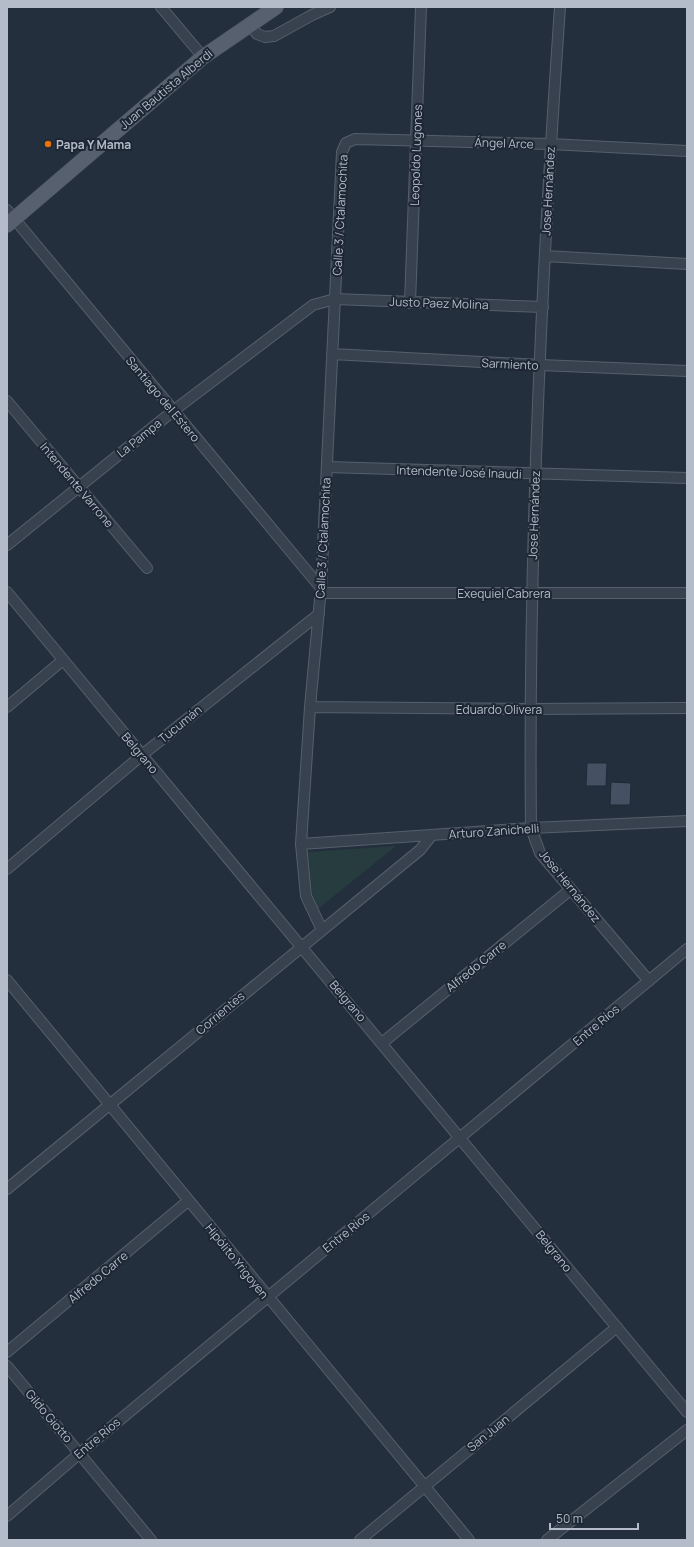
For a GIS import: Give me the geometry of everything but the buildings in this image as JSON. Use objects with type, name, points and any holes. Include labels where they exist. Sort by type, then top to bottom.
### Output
[{"type":"main road","name":"Juan Bautista Alberdi","points":[[9,218],[202,57],[276,7]]},
{"type":"street","points":[[161,7],[202,57]]},
{"type":"street","points":[[250,24],[257,34],[265,37],[274,36],[330,7]]},
{"type":"street","name":"Leopoldo Lugones","points":[[410,302],[421,7]]},
{"type":"street","name":"Jose Hernández","points":[[560,7],[550,144],[531,592],[531,828],[540,853],[649,981]]},
{"type":"street","name":"Ángel Arce","points":[[346,143],[355,139],[417,140],[550,144],[687,152]]},
{"type":"street","name":"Calle 3 / Ctalamochita","points":[[322,930],[306,896],[301,844],[310,707],[321,591],[342,152],[346,143]]},
{"type":"street","name":"Santiago del Estero","points":[[9,218],[173,411],[321,591]]},
{"type":"street","points":[[545,256],[687,264]]},
{"type":"street","name":"Justo Paez Molina","points":[[335,299],[543,308]]},
{"type":"street","name":"La Pampa","points":[[7,544],[173,411],[313,305],[335,299]]},
{"type":"street","name":"Sarmiento","points":[[332,354],[687,371]]},
{"type":"street","name":"Intendente Varrone","points":[[7,401],[147,568]]},
{"type":"street","name":"Intendente José Inaudi","points":[[327,467],[687,478]]},
{"type":"street","name":"Exequiel Cabrera","points":[[321,591],[687,593]]},
{"type":"street","name":"Belgrano","points":[[7,592],[687,1412]]},
{"type":"street","name":"Tucumán","points":[[7,869],[142,755],[319,614]]},
{"type":"street","points":[[7,707],[63,660]]},
{"type":"street","name":"Eduardo Olivera","points":[[310,707],[530,709],[687,708]]},
{"type":"street","name":"Arturo Zanichelli","points":[[301,844],[531,828],[687,821]]},
{"type":"street","name":"Corrientes","points":[[7,1189],[420,850],[432,835]]},
{"type":"street","name":"Alfredo Carre","points":[[382,1043],[570,890]]},
{"type":"street","name":"Entre Ríos","points":[[7,1516],[267,1297],[461,1138],[687,949]]},
{"type":"street","name":"Hipólito Yrigoyen","points":[[7,980],[469,1540]]},
{"type":"street","name":"Alfredo Carre","points":[[7,1352],[188,1201]]},
{"type":"street","name":"San Juan","points":[[360,1540],[617,1326]]},
{"type":"street","name":"Gildo Giotto","points":[[7,1366],[151,1540]]},
{"type":"street","points":[[547,1540],[687,1430]]},
{"type":"green space","points":[[396,846],[314,912],[308,852]]},
{"type":"place","name":"Papa Y Mama","points":[[48,144]]}]
